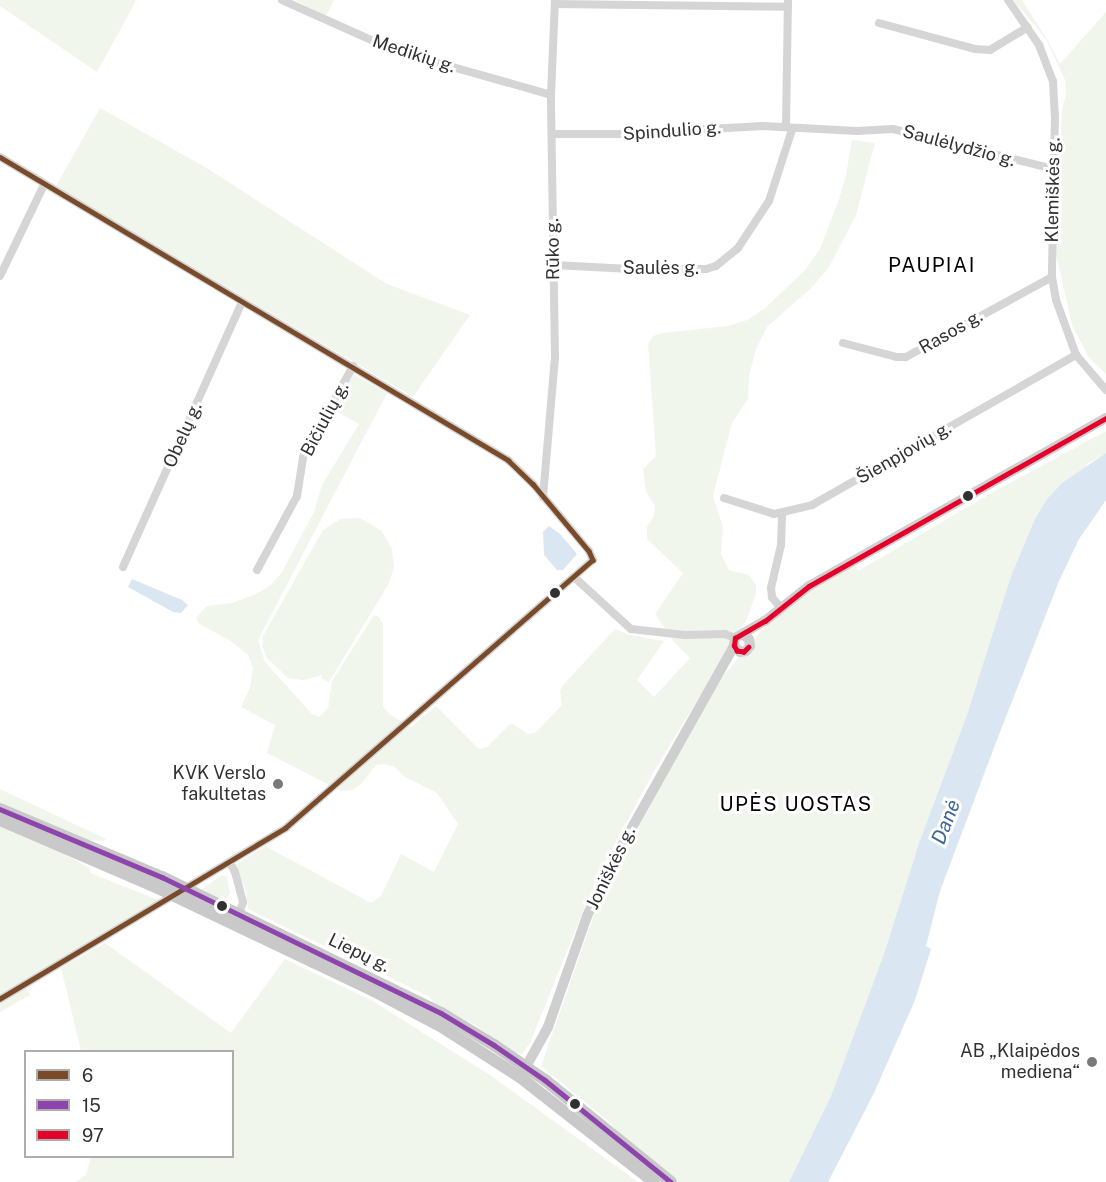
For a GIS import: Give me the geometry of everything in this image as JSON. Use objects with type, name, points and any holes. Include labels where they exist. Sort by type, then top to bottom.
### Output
[{"type":"main road","name":"Joniškės g.","points":[[524,1072],[548,1027],[598,890],[642,807],[740,643],[780,607],[809,586],[954,501],[1106,418]]},
{"type":"main road","name":"Liepų g.","points":[[0,809],[187,889],[441,1013],[671,1182]]},
{"type":"main road","name":"Liepų g.","points":[[0,820],[176,896],[374,991],[524,1072],[654,1182]]},
{"type":"street","name":"Medikių g.","points":[[282,0],[396,51],[551,95]]},
{"type":"street","name":"Klemiškės g.","points":[[1008,0],[1028,27],[1049,68],[1053,81],[1052,277],[1063,324],[1076,355],[1106,390]]},
{"type":"street","name":"Rūko g.","points":[[543,497],[555,357],[551,95],[555,2]]},
{"type":"street","points":[[555,2],[788,4]]},
{"type":"street","name":"Saulės g.","points":[[553,265],[631,269],[706,268],[716,266],[738,248],[769,201],[789,128],[788,4]]},
{"type":"street","points":[[879,23],[975,49],[990,50],[1028,27]]},
{"type":"street","name":"Spindulio g.","points":[[552,134],[601,135],[789,128]]},
{"type":"street","name":"Saulėlydžio g.","points":[[789,128],[908,131],[1053,170]]},
{"type":"street","points":[[0,157],[508,460],[543,497],[592,555],[593,560],[286,828],[176,896],[0,999]]},
{"type":"street","points":[[0,276],[3,262],[44,185]]},
{"type":"street","name":"Rasos g.","points":[[843,343],[897,357],[906,357],[1052,277]]},
{"type":"street","name":"Obelų g.","points":[[123,567],[242,302]]},
{"type":"street","name":"Šienpjovių g.","points":[[782,514],[812,506],[1076,355]]},
{"type":"street","name":"Bičiulių g.","points":[[256,570],[297,496],[303,457],[353,366]]},
{"type":"street","name":"Klemiškės g.","points":[[1097,379],[1106,385]]},
{"type":"street","points":[[724,498],[782,514],[782,545],[771,588],[772,597],[780,607]]},
{"type":"street","points":[[574,577],[631,629],[685,635],[725,634],[740,643]]},
{"type":"street","points":[[230,863],[235,872],[243,902],[239,914]]},
{"type":"shaded area","points":[[0,0],[136,1],[97,72],[0,6]]},
{"type":"shaded area","points":[[295,0],[334,0],[326,16]]},
{"type":"shaded area","points":[[1013,0],[1022,0],[1047,39],[1060,64],[1106,12],[1106,374],[1089,358],[1072,325],[1055,249],[1062,110],[1066,94],[1065,80],[1046,39]]},
{"type":"shaded area","points":[[100,108],[205,167],[387,284],[470,315],[413,397],[56,186]]},
{"type":"shaded area","points":[[852,140],[875,143],[856,215],[829,267],[811,288],[767,327],[756,349],[749,376],[748,399],[732,423],[713,496],[723,527],[721,554],[729,570],[749,575],[756,585],[756,594],[746,621],[654,771],[597,877],[530,1043],[522,1054],[512,1052],[475,1025],[434,1004],[430,997],[248,909],[246,891],[235,865],[265,846],[371,903],[381,896],[401,854],[434,872],[458,824],[437,793],[403,776],[395,767],[384,764],[376,765],[362,783],[352,790],[341,791],[267,753],[275,725],[241,707],[250,687],[253,669],[248,655],[231,641],[199,624],[196,618],[207,606],[232,603],[256,594],[270,586],[282,572],[314,512],[322,485],[359,424],[334,410],[353,374],[387,393],[258,640],[265,662],[312,714],[319,717],[328,708],[332,681],[374,615],[379,617],[383,624],[383,706],[389,714],[411,727],[436,706],[479,749],[487,747],[511,723],[528,734],[535,733],[562,705],[560,690],[563,685],[615,629],[630,635],[664,641],[637,680],[654,697],[690,658],[674,642],[655,614],[683,573],[647,539],[647,527],[654,516],[655,506],[646,492],[643,469],[656,456],[648,345],[653,336],[662,333],[728,326],[747,320],[764,309],[805,270],[820,249],[839,199]]},
{"type":"shaded area","points":[[1106,431],[1106,453],[1087,464],[968,712],[919,843],[884,954],[831,1096],[789,1182],[678,1182],[631,1145],[607,1120],[541,1066],[601,895],[719,681],[760,632],[799,597],[854,564],[858,571],[995,491]]},
{"type":"shaded area","points":[[360,518],[382,531],[392,549],[394,568],[389,583],[329,682],[321,678],[322,675],[304,680],[288,678],[267,658],[262,646],[263,636],[323,530],[340,519]]},
{"type":"shaded area","points":[[0,789],[106,839],[103,841],[83,840],[0,804]]},
{"type":"shaded area","points":[[0,825],[59,851],[91,869],[90,873],[161,901],[0,995]]},
{"type":"shaded area","points":[[222,875],[227,877],[230,893],[225,902],[203,892],[202,889]]},
{"type":"shaded area","points":[[105,943],[231,1033],[285,959],[371,1000],[490,1075],[638,1182],[76,1182],[86,1175],[91,1158],[234,1158],[234,1050],[81,1050],[61,968]]},
{"type":"shaded area","points":[[26,988],[30,995],[0,1012],[0,1003]]},
{"type":"water","name":"Danė","points":[[1106,453],[1106,500],[1079,539],[1059,581],[995,745],[940,891],[926,946],[931,949],[915,1000],[874,1093],[828,1182],[789,1182],[831,1096],[884,954],[919,843],[968,712],[1011,576],[1035,519],[1047,499],[1062,483]]},
{"type":"water","points":[[549,526],[560,534],[577,554],[563,570],[557,570],[544,555],[543,532]]},
{"type":"water","points":[[132,579],[182,600],[188,605],[181,613],[173,612],[128,587]]},
{"type":"transit line","name":"6","points":[[0,157],[508,460],[533,484],[589,551],[593,560],[286,828],[0,999]]},
{"type":"transit line","name":"97","points":[[749,647],[744,652],[737,651],[734,646],[735,638],[765,621],[809,586],[1106,418]]},
{"type":"transit line","name":"15","points":[[0,809],[162,877],[441,1013],[494,1045],[545,1080],[671,1182]]},
{"type":"place","name":"KVK Verslo fakultetas","points":[[278,784]]},
{"type":"place","name":"AB „Klaipėdos mediena“","points":[[1092,1062]]},
{"type":"district","name":"PAUPIAI","points":[[932,265]]},
{"type":"district","name":"UPĖS UOSTAS","points":[[796,804]]}]
